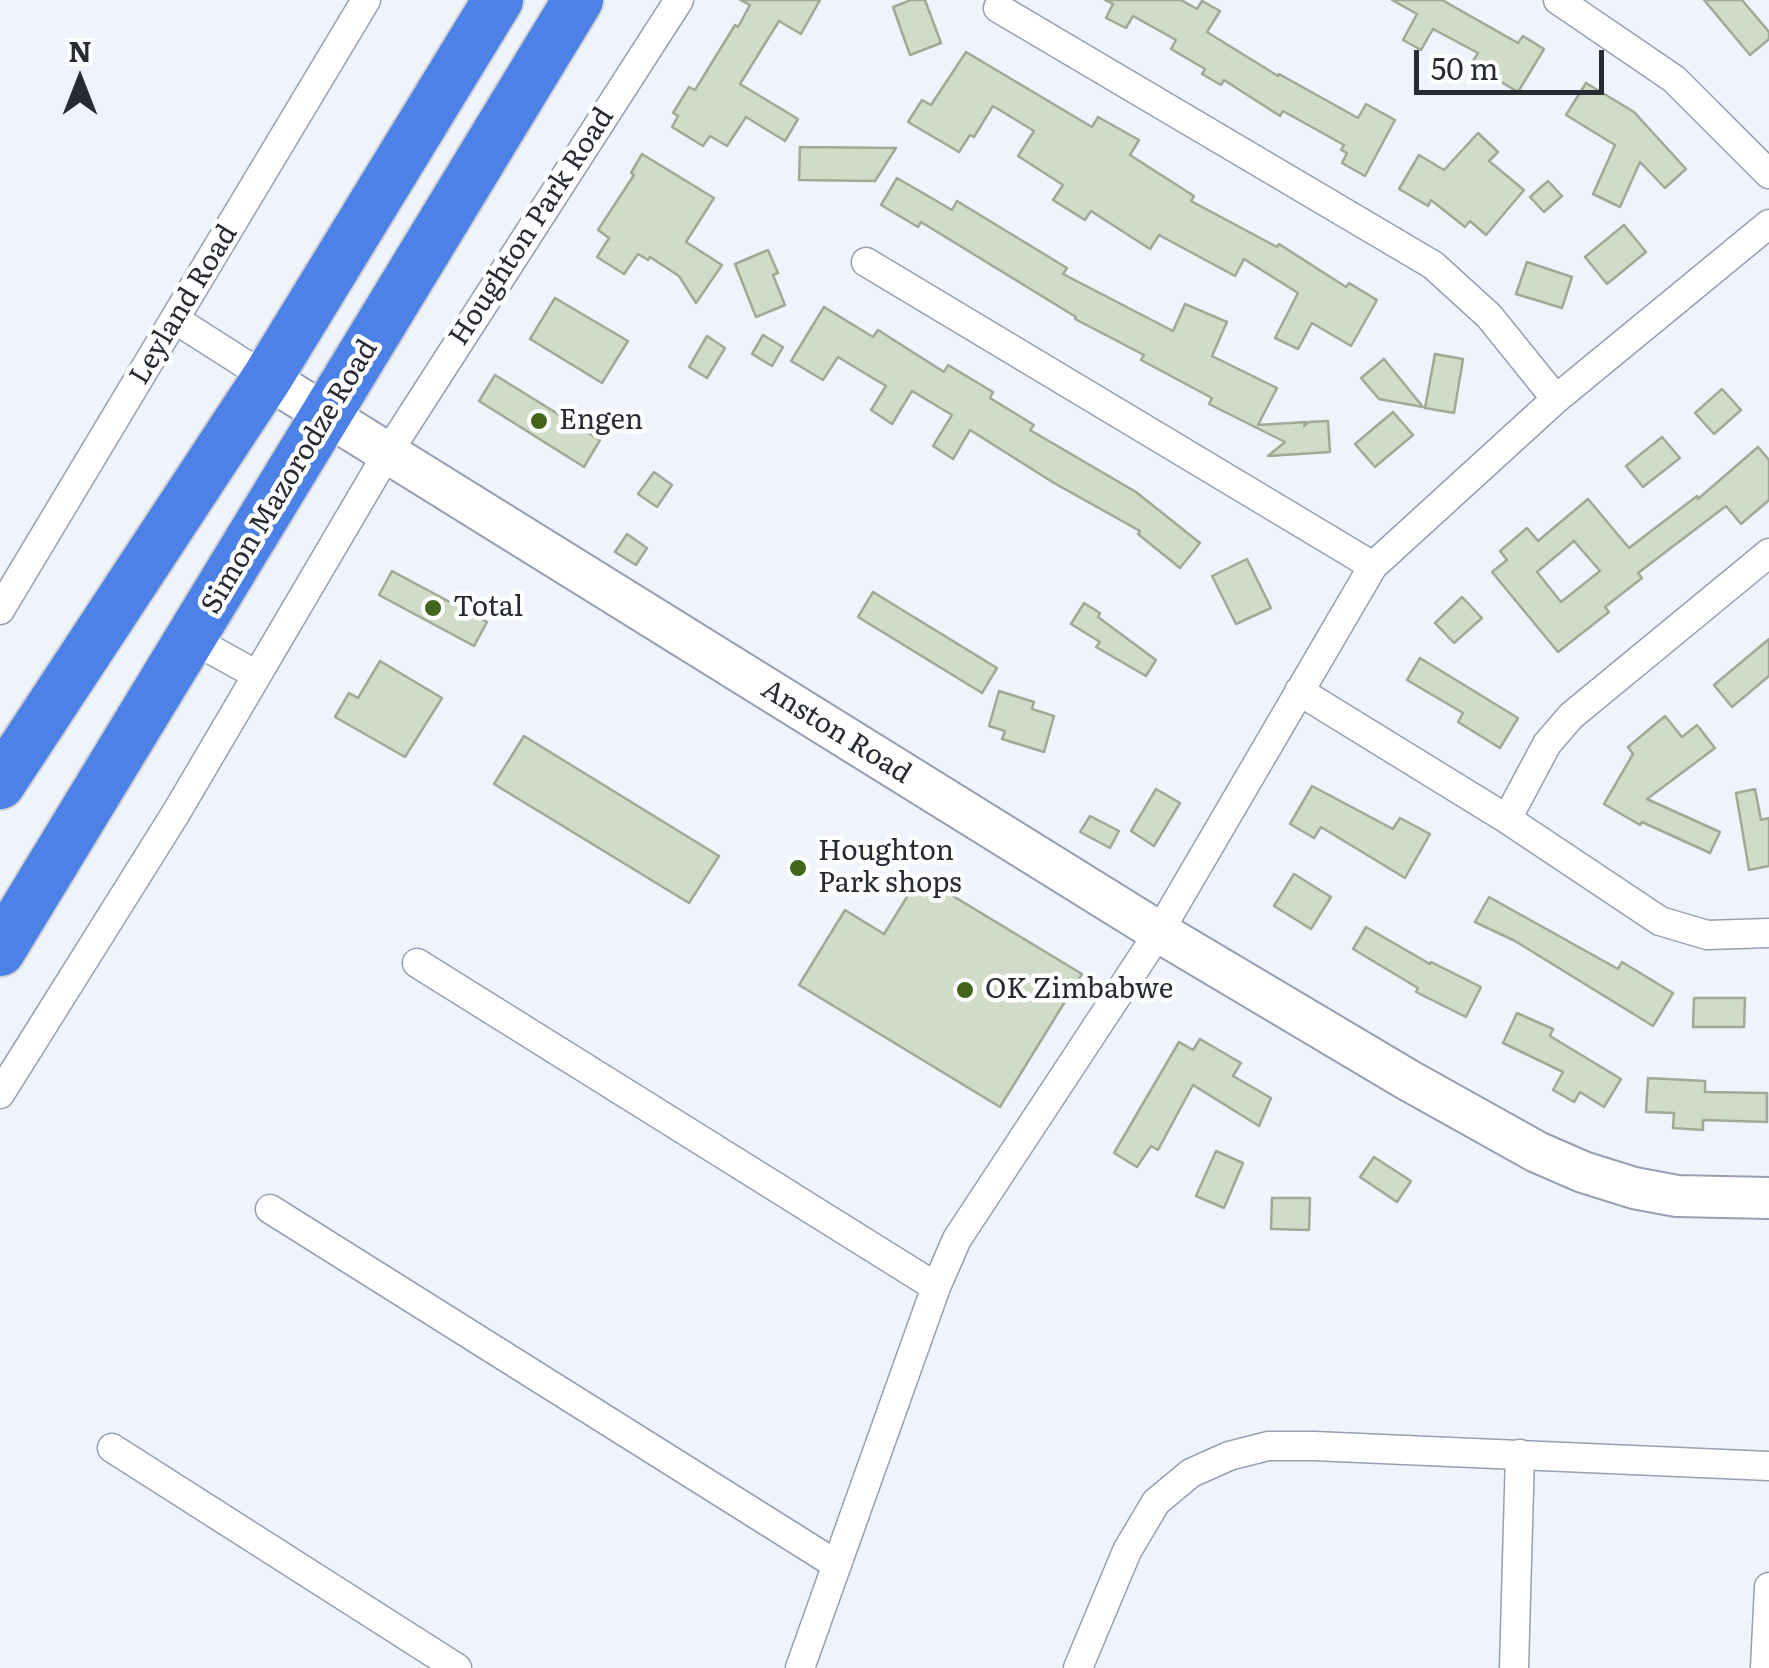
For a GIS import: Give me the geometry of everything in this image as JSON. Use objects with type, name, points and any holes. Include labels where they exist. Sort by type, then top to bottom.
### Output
[{"type":"highway","points":[[0,784],[268,378],[498,0]]},
{"type":"highway","name":"Simon Mazorodze Road","points":[[0,951],[578,0]]},
{"type":"main road","name":"Anston Road","points":[[268,378],[1159,932],[1537,1152],[1634,1188],[1677,1196],[1769,1198]]},
{"type":"street","name":"Leyland Road","points":[[0,610],[366,0]]},
{"type":"street","name":"Houghton Park Road","points":[[0,1094],[176,813],[386,454],[679,0]]},
{"type":"street","points":[[1558,0],[1674,79],[1769,174]]},
{"type":"street","points":[[998,8],[1433,265],[1490,316],[1556,399]]},
{"type":"street","points":[[800,1668],[936,1287],[958,1239],[1159,932],[1373,566],[1556,399],[1769,224]]},
{"type":"street","points":[[866,262],[1373,566]]},
{"type":"street","points":[[176,320],[268,378]]},
{"type":"street","points":[[1507,818],[1547,744],[1572,716],[1769,553]]},
{"type":"street","points":[[192,638],[257,675]]},
{"type":"street","points":[[1299,691],[1507,818],[1660,922],[1707,934],[1769,932]]},
{"type":"street","points":[[417,963],[936,1287]]},
{"type":"street","points":[[270,1209],[837,1565]]},
{"type":"street","points":[[1078,1668],[1127,1551],[1156,1502],[1191,1472],[1229,1456],[1268,1446],[1769,1466]]},
{"type":"street","points":[[112,1448],[457,1668]]},
{"type":"street","points":[[1514,1668],[1520,1454]]},
{"type":"street","points":[[1765,1668],[1769,1587]]},
{"type":"building","points":[[740,0],[820,0],[801,34],[779,21],[740,84],[798,119],[785,141],[746,117],[727,146],[710,136],[703,146],[672,127],[678,116],[673,113],[689,87],[695,90],[735,25],[738,27],[750,5]]},
{"type":"building","points":[[925,0],[941,43],[910,55],[893,7]]},
{"type":"building","points":[[1105,0],[1181,0],[1197,9],[1202,1],[1220,11],[1207,32],[1278,76],[1358,118],[1366,104],[1395,120],[1365,176],[1342,163],[1347,153],[1341,150],[1344,145],[1283,111],[1280,116],[1224,80],[1221,85],[1202,74],[1205,69],[1171,49],[1176,40],[1133,16],[1126,28],[1106,18],[1113,4]]},
{"type":"building","points":[[1392,0],[1442,0],[1518,43],[1523,36],[1544,49],[1518,92],[1471,64],[1478,53],[1433,29],[1421,50],[1403,40],[1417,14]]},
{"type":"building","points":[[1704,0],[1742,0],[1769,32],[1769,39],[1750,55]]},
{"type":"building","points":[[966,52],[1092,127],[1098,117],[1139,140],[1130,155],[1194,196],[1191,201],[1277,247],[1279,244],[1346,287],[1349,283],[1377,300],[1351,346],[1312,323],[1298,349],[1275,338],[1298,293],[1244,259],[1235,276],[1159,235],[1150,249],[1091,211],[1085,220],[1053,200],[1063,185],[1018,156],[1034,131],[993,106],[974,137],[970,135],[959,152],[908,122],[922,100],[931,105]]},
{"type":"building","points":[[1586,83],[1634,112],[1686,169],[1665,188],[1640,162],[1620,207],[1593,194],[1615,145],[1566,115]]},
{"type":"building","points":[[1478,133],[1498,152],[1489,161],[1524,190],[1486,235],[1470,221],[1465,227],[1431,200],[1428,206],[1399,189],[1419,155],[1444,170]]},
{"type":"building","points":[[800,147],[896,148],[875,181],[799,180]]},
{"type":"building","points":[[642,154],[714,198],[686,242],[722,265],[696,303],[679,276],[650,257],[648,260],[638,254],[624,274],[597,257],[609,238],[598,230],[634,175],[631,173]]},
{"type":"building","points":[[897,178],[952,210],[957,201],[1067,268],[1063,274],[1173,331],[1185,304],[1227,322],[1212,356],[1277,388],[1258,425],[1306,422],[1304,426],[1328,421],[1330,452],[1268,456],[1285,442],[1209,404],[1212,398],[1141,360],[1144,355],[1075,319],[921,222],[918,227],[881,205]]},
{"type":"building","points":[[1548,181],[1562,196],[1544,212],[1530,197]]},
{"type":"building","points":[[1624,225],[1646,252],[1607,284],[1585,257]]},
{"type":"building","points":[[768,250],[785,305],[756,317],[735,264]]},
{"type":"building","points":[[1527,262],[1572,277],[1562,308],[1516,294]]},
{"type":"building","points":[[555,298],[628,341],[602,383],[530,339]]},
{"type":"building","points":[[824,307],[873,337],[878,330],[944,372],[948,365],[993,392],[990,398],[1034,425],[1030,430],[1136,492],[1200,543],[1180,568],[1138,534],[1140,531],[970,430],[953,459],[933,446],[952,415],[912,391],[892,424],[871,410],[886,386],[838,357],[823,380],[791,361]]},
{"type":"building","points":[[763,335],[783,347],[772,366],[752,354]]},
{"type":"building","points":[[707,336],[725,348],[707,378],[689,367]]},
{"type":"building","points":[[1435,354],[1463,359],[1454,413],[1425,408]]},
{"type":"building","points":[[1384,359],[1423,407],[1379,399],[1361,378]]},
{"type":"building","name":"Engen","points":[[495,375],[600,440],[584,467],[479,401]]},
{"type":"building","points":[[1722,389],[1741,410],[1714,434],[1695,413]]},
{"type":"building","points":[[1393,412],[1413,435],[1375,467],[1355,444]]},
{"type":"building","points":[[1662,437],[1680,458],[1643,487],[1626,466]]},
{"type":"building","points":[[1758,447],[1769,460],[1769,500],[1741,524],[1726,506],[1638,573],[1642,578],[1605,607],[1609,612],[1558,652],[1492,572],[1507,560],[1500,551],[1527,528],[1538,541],[1588,499],[1629,548],[1697,496],[1698,499]],"holes":[[[1574,541],[1600,571],[1561,602],[1537,572]]]},
{"type":"building","points":[[654,472],[672,485],[657,507],[638,494]]},
{"type":"building","points":[[627,534],[647,548],[636,565],[615,552]]},
{"type":"building","points":[[1247,559],[1271,608],[1236,624],[1212,576]]},
{"type":"building","name":"Total","points":[[392,571],[487,622],[474,646],[379,595]]},
{"type":"building","points":[[873,592],[997,668],[982,693],[858,617]]},
{"type":"building","points":[[1462,597],[1482,618],[1454,643],[1435,623]]},
{"type":"building","points":[[1084,603],[1156,660],[1146,676],[1096,647],[1100,642],[1071,624]]},
{"type":"building","points":[[1769,639],[1769,676],[1732,707],[1714,685]]},
{"type":"building","points":[[1420,658],[1518,718],[1500,748],[1458,722],[1463,713],[1407,680]]},
{"type":"building","points":[[380,661],[442,698],[405,757],[335,717],[349,693],[358,698]]},
{"type":"building","points":[[999,691],[1034,702],[1032,709],[1054,716],[1044,752],[1002,739],[1005,731],[989,726]]},
{"type":"building","points":[[1665,716],[1682,737],[1697,725],[1715,748],[1647,799],[1720,832],[1710,853],[1642,822],[1640,825],[1604,804],[1633,754],[1628,747]]},
{"type":"building","points":[[524,736],[719,856],[689,903],[494,784]]},
{"type":"building","points":[[1312,786],[1393,829],[1400,818],[1430,834],[1405,878],[1321,827],[1314,838],[1290,824]]},
{"type":"building","points":[[1156,789],[1180,803],[1154,846],[1131,831]]},
{"type":"building","points":[[1755,789],[1761,820],[1769,818],[1769,866],[1749,870],[1736,793]]},
{"type":"building","points":[[1090,816],[1119,831],[1110,848],[1080,832]]},
{"type":"building","points":[[1294,874],[1331,897],[1311,929],[1274,906]]},
{"type":"building","points":[[920,876],[1082,974],[1000,1107],[799,985],[845,910],[884,934]]},
{"type":"building","points":[[1489,897],[1618,969],[1622,962],[1673,993],[1653,1026],[1515,941],[1475,922]]},
{"type":"building","points":[[1366,927],[1430,964],[1481,987],[1466,1017],[1416,992],[1418,988],[1353,949]]},
{"type":"building","points":[[1694,998],[1745,998],[1744,1027],[1693,1027]]},
{"type":"building","points":[[1517,1013],[1553,1029],[1550,1036],[1621,1079],[1604,1107],[1580,1092],[1574,1102],[1553,1090],[1563,1072],[1503,1043]]},
{"type":"building","points":[[1200,1039],[1241,1063],[1233,1076],[1271,1098],[1259,1126],[1193,1085],[1158,1150],[1151,1146],[1137,1167],[1114,1153],[1179,1042],[1193,1050]]},
{"type":"building","points":[[1648,1078],[1705,1081],[1705,1092],[1767,1093],[1767,1122],[1703,1120],[1703,1130],[1673,1128],[1674,1113],[1646,1112]]},
{"type":"building","points":[[1216,1151],[1243,1163],[1224,1208],[1196,1196]]},
{"type":"building","points":[[1374,1157],[1411,1181],[1397,1202],[1360,1177]]},
{"type":"building","points":[[1272,1198],[1310,1198],[1309,1230],[1271,1229]]},
{"type":"place","name":"Engen","points":[[539,421]]},
{"type":"place","name":"Total","points":[[433,608]]},
{"type":"place","name":"Houghton Park shops","points":[[798,868]]},
{"type":"place","name":"OK Zimbabwe","points":[[965,990]]}]
